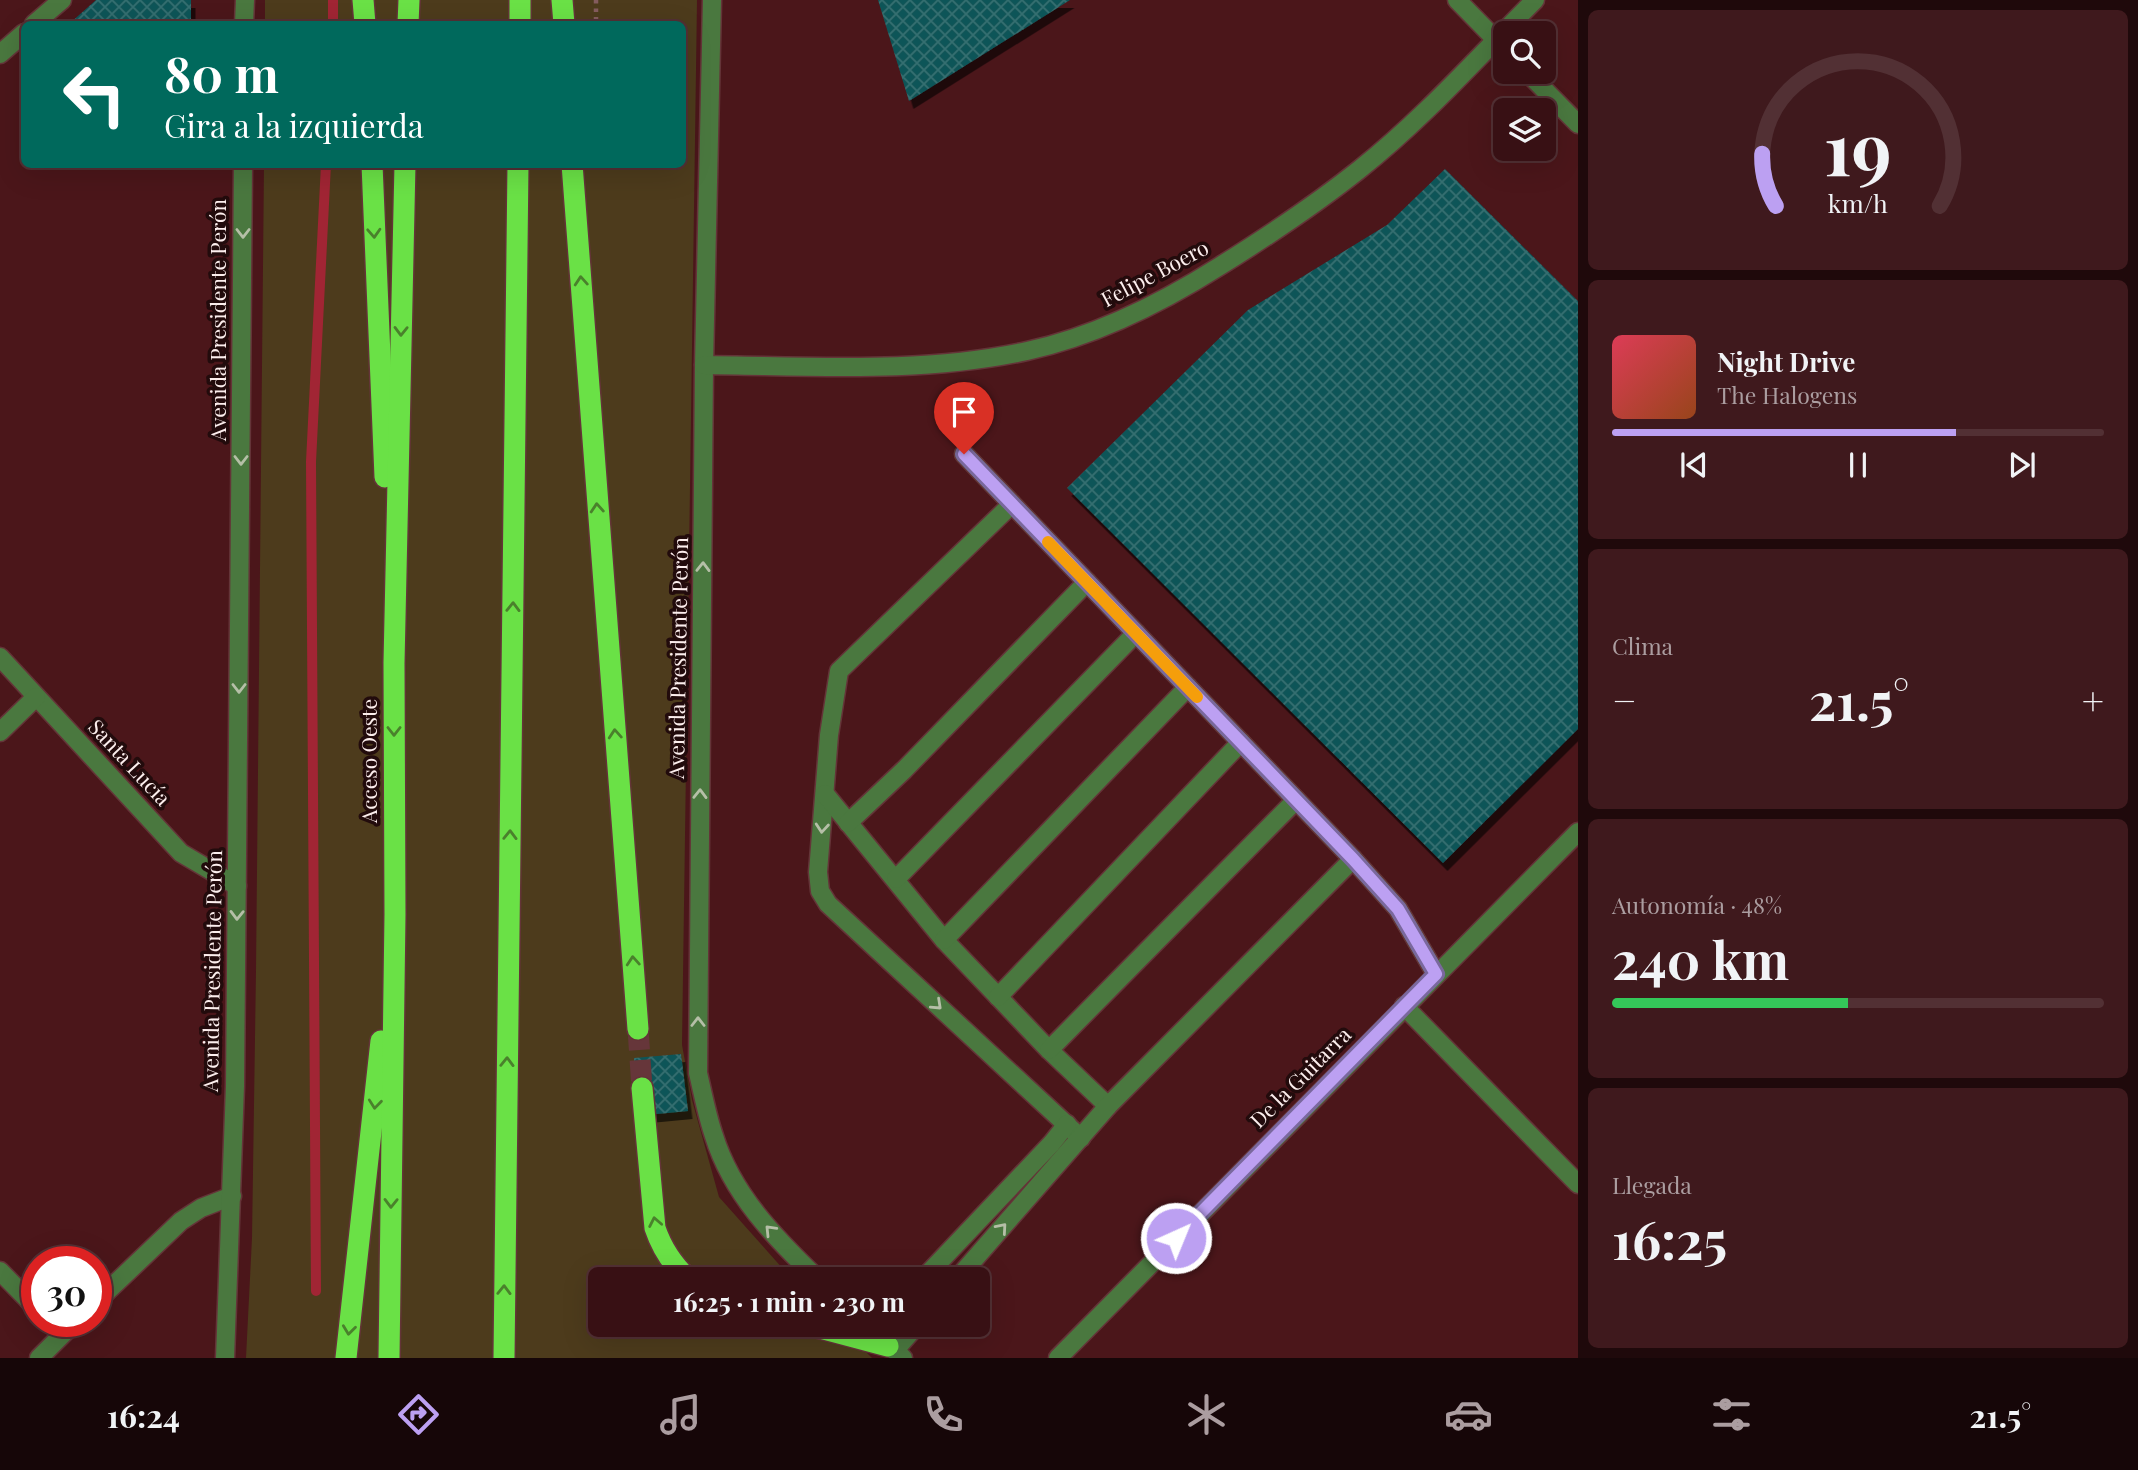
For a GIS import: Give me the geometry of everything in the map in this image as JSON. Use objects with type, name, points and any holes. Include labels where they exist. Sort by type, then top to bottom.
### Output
[{"type":"highway","points":[[363,0],[365,21]]},
{"type":"highway","points":[[408,21],[409,0]]},
{"type":"highway","points":[[520,0],[520,21]]},
{"type":"highway","points":[[562,0],[564,21]]},
{"type":"highway","points":[[372,168],[394,663]]},
{"type":"highway","name":"Acceso Oeste","points":[[389,1358],[395,914],[394,663],[405,168]]},
{"type":"highway","points":[[503,1358],[518,168]]},
{"type":"highway","points":[[572,168],[638,1029]]},
{"type":"highway","points":[[346,1358],[395,914]]},
{"type":"highway","points":[[642,1087],[655,1228],[661,1245],[675,1267]]},
{"type":"street","points":[[38,21],[62,0]]},
{"type":"street","points":[[244,21],[245,0]]},
{"type":"street","name":"Avenida Presidente Perón","points":[[712,0],[704,365],[698,1073],[714,1138],[734,1183],[759,1219],[806,1267]]},
{"type":"street","points":[[1457,0],[1493,37]]},
{"type":"street","name":"Felipe Boero","points":[[1518,21],[1535,0]]},
{"type":"street","points":[[0,54],[21,36]]},
{"type":"street","name":"Felipe Boero","points":[[704,365],[907,367],[969,361],[1077,339],[1185,288],[1257,243],[1361,168],[1493,50]]},
{"type":"street","points":[[1539,84],[1578,124]]},
{"type":"street","name":"Avenida Presidente Perón","points":[[225,1358],[232,1196],[237,886],[243,168]]},
{"type":"street","points":[[964,454],[1353,859],[1398,909],[1436,974]]},
{"type":"street","points":[[1012,504],[839,671],[828,735],[818,872],[820,891],[828,904],[1081,1138]]},
{"type":"street","points":[[848,823],[904,770],[1087,582]]},
{"type":"street","points":[[897,879],[1136,634]]},
{"type":"street","name":"Santa Lucía","points":[[0,657],[181,853],[237,886]]},
{"type":"street","points":[[944,940],[1188,687]]},
{"type":"street","points":[[0,732],[36,697]]},
{"type":"street","points":[[998,998],[1241,742]]},
{"type":"street","points":[[825,794],[897,879],[944,940],[1049,1051],[1108,1106]]},
{"type":"street","points":[[1049,1051],[1296,800]]},
{"type":"street","name":"De la Guitarra","points":[[1058,1358],[1578,832]]},
{"type":"street","points":[[968,1267],[1108,1106],[1353,859]]},
{"type":"street","points":[[1404,1006],[1578,1184]]},
{"type":"street","points":[[934,1267],[1067,1124]]},
{"type":"street","points":[[112,1287],[181,1221],[201,1208],[232,1196]]},
{"type":"street","points":[[0,1271],[21,1293]]},
{"type":"street","points":[[39,1358],[59,1337]]},
{"type":"path","points":[[596,0],[596,21]]},
{"type":"shaded area","points":[[265,0],[697,0],[682,1045],[692,1100],[719,1197],[781,1267],[588,1267],[588,1337],[851,1337],[872,1358],[246,1358],[252,1238],[264,168],[686,168],[686,21],[265,21]]},
{"type":"building","points":[[96,0],[191,0],[191,21],[72,21]]},
{"type":"building","points":[[878,0],[1070,0],[909,101]]},
{"type":"building","points":[[1445,169],[1578,301],[1578,729],[1443,863],[1067,488],[1248,310],[1387,225]]},
{"type":"building","points":[[681,1054],[688,1111],[636,1116],[634,1058]]},
{"type":"waterway","points":[[333,0],[333,21]]},
{"type":"waterway","points":[[316,1291],[311,462],[326,168]]},
{"type":"tunnel","points":[[638,1029],[642,1088]]},
{"type":"slow traffic","points":[[1048,542],[1197,697]]},
{"type":"route","points":[[964,454],[1353,859],[1398,909],[1436,974],[1176,1238]]}]
